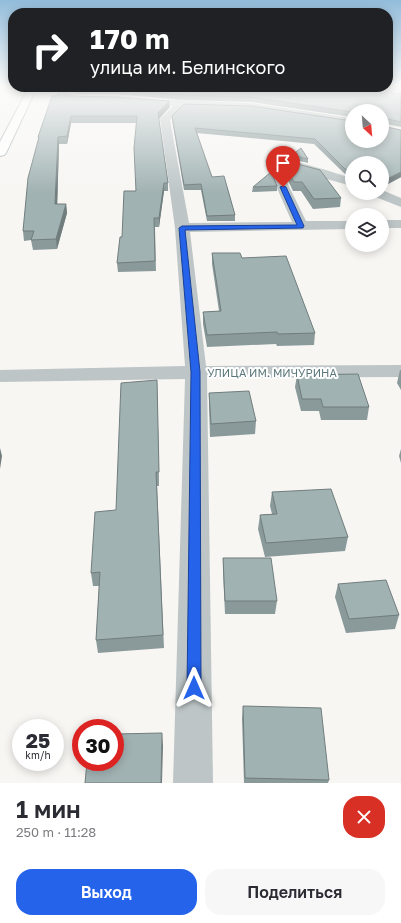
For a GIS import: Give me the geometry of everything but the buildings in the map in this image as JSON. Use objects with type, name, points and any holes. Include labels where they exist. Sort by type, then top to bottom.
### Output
[{"type":"highway","points":[[0,153],[16,121]]},
{"type":"street","points":[[165,121],[182,228],[196,372],[193,783]]},
{"type":"street","points":[[300,226],[272,161],[293,165],[345,180]]},
{"type":"street","points":[[389,198],[401,203]]},
{"type":"street","points":[[389,224],[401,224]]},
{"type":"street","points":[[182,228],[345,225]]},
{"type":"street","name":"УЛИЦА ИМ. МИЧУРИНА","points":[[0,376],[196,372],[401,371]]},
{"type":"route","points":[[194,688],[196,372],[182,228],[300,226],[283,187]]}]
